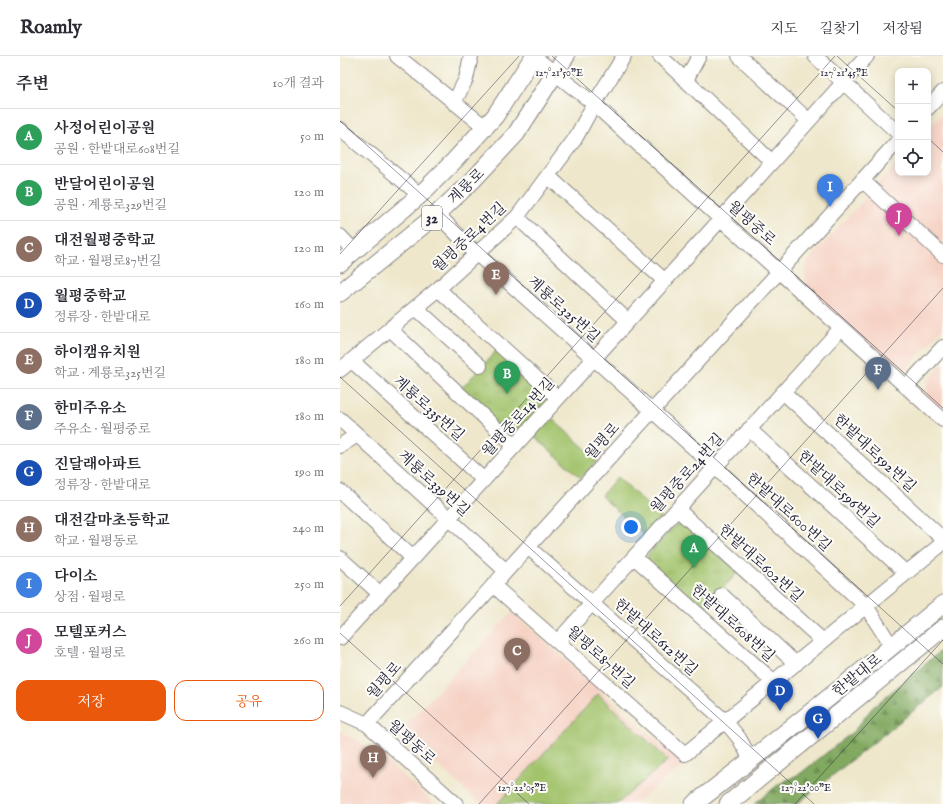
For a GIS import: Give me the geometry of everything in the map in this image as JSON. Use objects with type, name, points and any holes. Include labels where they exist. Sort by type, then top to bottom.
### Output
[{"type":"main road","name":"계룡로","points":[[340,263],[420,195],[454,161],[495,116],[534,56]]},
{"type":"main road","name":"계룡로","points":[[340,293],[437,214],[473,180],[516,134],[566,56]]},
{"type":"main road","name":"한밭대로","points":[[694,804],[892,647],[943,604]]},
{"type":"main road","name":"한밭대로","points":[[728,804],[943,628]]},
{"type":"street","points":[[397,56],[485,127]]},
{"type":"street","points":[[454,103],[466,79],[471,56]]},
{"type":"street","name":"월평중로","points":[[534,56],[594,104],[943,420]]},
{"type":"street","name":"월평중로4번길","points":[[340,370],[438,289],[517,217],[575,139],[594,104],[624,56]]},
{"type":"street","points":[[660,56],[772,162]]},
{"type":"street","points":[[686,80],[699,56]]},
{"type":"street","points":[[739,56],[809,121]]},
{"type":"street","points":[[815,56],[895,130]]},
{"type":"street","name":"월평중로14번길","points":[[341,635],[515,446],[867,56]]},
{"type":"street","points":[[931,105],[943,92]]},
{"type":"street","points":[[340,129],[420,195]]},
{"type":"street","name":"월평로","points":[[367,724],[895,144]]},
{"type":"street","points":[[548,176],[665,280]]},
{"type":"street","points":[[862,180],[943,255]]},
{"type":"street","name":"계룡로325번길","points":[[437,214],[477,254],[652,411]]},
{"type":"street","points":[[517,217],[628,321]]},
{"type":"street","points":[[340,236],[354,251]]},
{"type":"street","points":[[438,289],[558,398]]},
{"type":"street","points":[[416,308],[480,366]]},
{"type":"street","name":"월평중로24번길","points":[[558,641],[841,328]]},
{"type":"street","points":[[390,329],[515,446]]},
{"type":"street","points":[[906,387],[943,347]]},
{"type":"street","name":"계룡로335번길","points":[[352,361],[484,480]]},
{"type":"street","name":"한밭대로592번길","points":[[783,392],[943,539]]},
{"type":"street","name":"한밭대로600번길","points":[[652,411],[866,606],[892,647]]},
{"type":"street","name":"계룡로339번길","points":[[340,420],[506,571]]},
{"type":"street","name":"한밭대로596번길","points":[[749,429],[906,573]]},
{"type":"street","points":[[340,446],[357,435]]},
{"type":"street","points":[[340,491],[413,558]]},
{"type":"street","name":"한밭대로602번길","points":[[677,510],[823,641]]},
{"type":"street","points":[[725,721],[943,543]]},
{"type":"street","name":"한밭대로612번길","points":[[528,547],[725,721],[739,738],[751,760]]},
{"type":"street","name":"한밭대로608번길","points":[[634,557],[774,682]]},
{"type":"street","points":[[340,558],[380,594]]},
{"type":"street","name":"월평로87번길","points":[[494,585],[685,754],[725,721]]},
{"type":"street","points":[[722,595],[796,664]]},
{"type":"street","name":"월평동로","points":[[340,712],[367,724],[456,804]]},
{"type":"shaded area","points":[[943,112],[943,328],[906,369],[902,371],[897,370],[808,291],[805,270],[808,261],[895,165],[895,176],[931,176],[931,126]]},
{"type":"shaded area","points":[[943,363],[943,412],[928,399],[926,391],[927,382]]},
{"type":"shaded area","points":[[512,612],[684,765],[634,804],[480,804],[400,731]]},
{"type":"shaded area","points":[[340,731],[376,752],[435,804],[340,804]]},
{"type":"green space","points":[[499,348],[553,397],[514,441],[460,390]]},
{"type":"green space","points":[[550,417],[598,460],[581,478],[533,435]]},
{"type":"green space","points":[[617,477],[663,519],[647,537],[601,496]]},
{"type":"green space","points":[[679,524],[685,525],[738,572],[701,612],[649,564],[647,558],[649,553],[674,526]]},
{"type":"green space","points":[[943,649],[943,687],[797,804],[754,804],[779,784],[801,773],[854,731],[872,708]]},
{"type":"green space","points":[[598,694],[668,760],[617,804],[497,804]]},
{"type":"place","name":"다이소","points":[[830,207]]},
{"type":"place","name":"모텔포커스","points":[[899,236]]},
{"type":"place","name":"하이캠유치원","points":[[496,295]]},
{"type":"place","name":"한미주유소","points":[[878,390]]},
{"type":"place","name":"반달어린이공원","points":[[507,394]]},
{"type":"place","name":"사정어린이공원","points":[[694,568]]},
{"type":"place","name":"대전월평중학교","points":[[517,671]]},
{"type":"place","name":"월평중학교","points":[[780,711]]},
{"type":"place","name":"진달래아파트","points":[[818,739]]},
{"type":"place","name":"대전갈마초등학교","points":[[373,778]]}]
